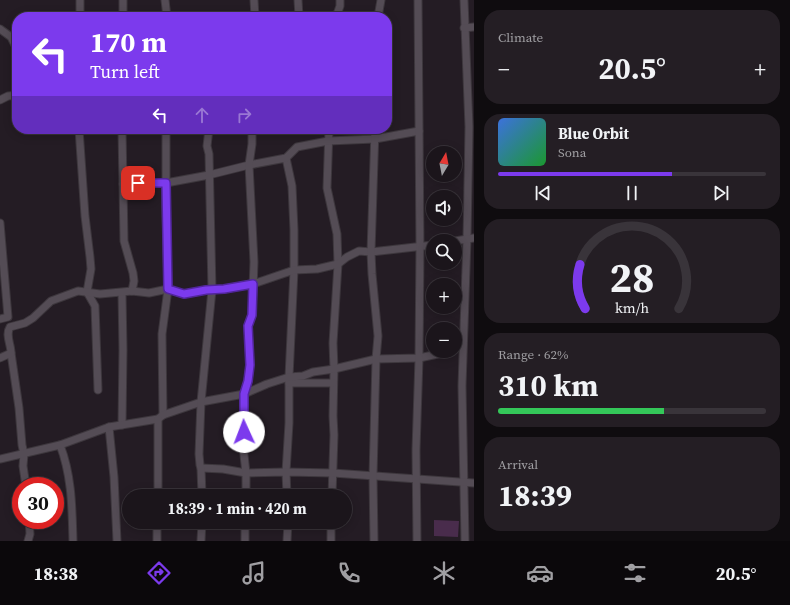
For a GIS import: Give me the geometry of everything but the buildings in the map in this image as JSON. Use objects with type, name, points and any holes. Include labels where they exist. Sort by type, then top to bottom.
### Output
[{"type":"street","points":[[80,0],[80,12]]},
{"type":"street","points":[[123,0],[123,12]]},
{"type":"street","points":[[165,0],[166,12]]},
{"type":"street","points":[[254,0],[255,12]]},
{"type":"street","points":[[298,0],[299,12]]},
{"type":"street","points":[[338,12],[340,0]]},
{"type":"street","points":[[379,12],[381,0]]},
{"type":"street","points":[[417,541],[416,480],[420,248],[418,0]]},
{"type":"street","points":[[464,0],[464,28],[471,127],[471,238],[462,386],[464,541]]},
{"type":"street","points":[[464,28],[474,27]]},
{"type":"street","points":[[0,29],[12,39]]},
{"type":"street","points":[[0,100],[12,96]]},
{"type":"street","points":[[123,184],[166,183],[208,175],[249,164],[286,158],[297,147],[328,141],[375,140],[419,131]]},
{"type":"street","points":[[79,134],[85,216],[91,269],[87,292],[95,306],[98,390]]},
{"type":"street","points":[[122,134],[124,241],[133,273],[134,281],[132,291]]},
{"type":"street","points":[[158,489],[162,334],[168,289],[166,134]]},
{"type":"street","points":[[202,489],[202,468],[200,465],[199,454],[201,402],[212,290],[208,175],[209,154],[207,146],[208,134]]},
{"type":"street","points":[[246,489],[243,446],[244,394],[248,381],[250,365],[248,326],[252,315],[254,247],[249,164],[252,134]]},
{"type":"street","points":[[329,134],[327,188],[336,234],[338,264],[333,344],[334,369],[332,416],[334,435],[332,489]]},
{"type":"street","points":[[374,541],[373,476],[378,336],[372,274],[375,134]]},
{"type":"street","points":[[286,158],[292,186],[294,230],[287,489]]},
{"type":"street","points":[[0,223],[8,317],[0,319]]},
{"type":"street","points":[[25,477],[23,466],[24,454],[19,408],[11,348],[7,333],[10,327],[25,323],[33,318],[51,301],[71,293],[82,291],[90,294],[122,293],[132,291],[149,293],[168,289],[184,294],[212,290],[253,284],[294,270],[317,269],[338,264],[353,253],[426,247]]},
{"type":"street","points":[[122,293],[122,425]]},
{"type":"street","points":[[0,358],[11,353]]},
{"type":"street","points":[[0,459],[60,445],[109,428],[160,417],[201,402],[244,394],[267,384],[289,380],[313,372],[334,369],[376,359],[426,357]]},
{"type":"street","points":[[289,380],[333,383]]},
{"type":"street","points":[[109,428],[116,505],[117,541]]},
{"type":"street","points":[[60,445],[66,460],[69,476],[73,541]]},
{"type":"street","points":[[202,468],[223,469],[246,473],[332,473],[474,483]]},
{"type":"street","points":[[28,541],[30,529]]},
{"type":"street","points":[[157,529],[157,541]]},
{"type":"street","points":[[201,541],[202,529]]},
{"type":"street","points":[[245,529],[245,541]]},
{"type":"street","points":[[288,529],[288,541]]},
{"type":"street","points":[[331,529],[331,541]]},
{"type":"shaded area","points":[[434,520],[459,521],[458,537],[434,536]]},
{"type":"route","points":[[138,183],[166,183],[168,289],[184,294],[253,284],[252,315],[248,326],[250,365],[248,381],[244,394],[244,432]]}]
